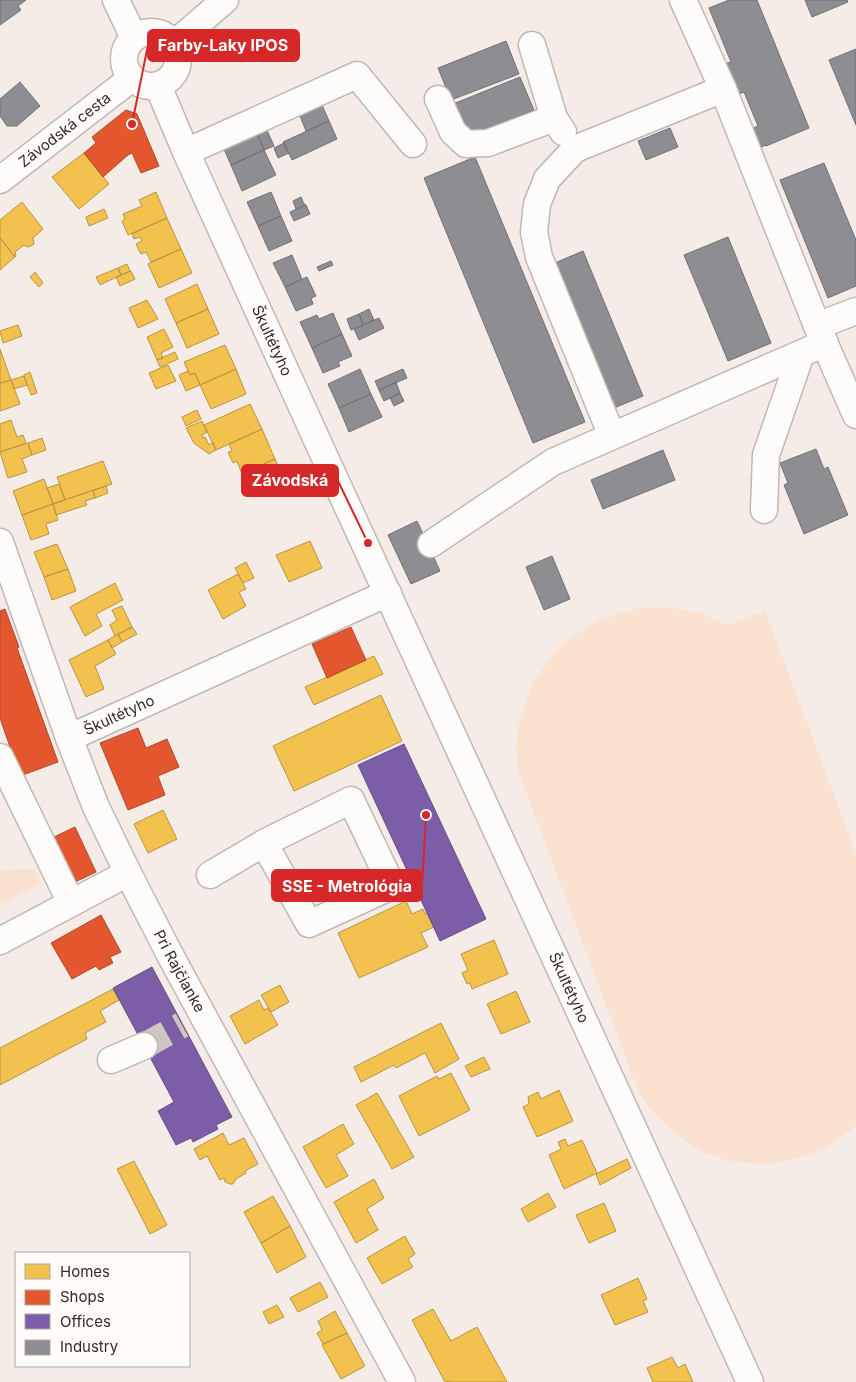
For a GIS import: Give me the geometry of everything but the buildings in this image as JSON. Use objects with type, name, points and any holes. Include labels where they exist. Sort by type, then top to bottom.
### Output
[{"type":"street","points":[[116,0],[134,38]]},
{"type":"street","points":[[174,44],[226,0]]},
{"type":"street","points":[[684,0],[723,89],[821,335],[856,415]]},
{"type":"street","points":[[155,32],[166,36],[174,44],[179,60],[173,76],[166,82],[158,86],[140,84],[127,72],[124,58],[126,50],[134,38],[144,33],[155,32]]},
{"type":"street","points":[[532,45],[554,118],[575,149]]},
{"type":"street","points":[[186,152],[357,75],[413,144]]},
{"type":"street","name":"Závodská cesta","points":[[0,180],[132,78]]},
{"type":"street","name":"Škultétyho","points":[[158,86],[186,152],[750,1382]]},
{"type":"street","points":[[612,436],[539,257],[534,232],[537,204],[547,179],[575,149],[723,89]]},
{"type":"street","points":[[438,99],[452,132],[466,144],[488,144],[554,118]]},
{"type":"street","points":[[431,544],[553,462],[802,354],[821,335],[856,311]]},
{"type":"street","points":[[764,510],[766,455],[802,354]]},
{"type":"street","name":"Pri Rajčianke","points":[[0,542],[69,738],[96,806],[128,873],[192,1020],[402,1382]]},
{"type":"street","name":"Škultétyho","points":[[69,738],[388,593]]},
{"type":"street","points":[[0,757],[71,904]]},
{"type":"street","points":[[210,875],[264,843],[351,800],[392,886],[309,924],[264,843]]},
{"type":"street","points":[[0,941],[128,873]]},
{"type":"street","points":[[111,1060],[144,1046]]},
{"type":"shaded area","points":[[643,607],[671,608],[698,612],[728,625],[765,611],[856,854],[856,1125],[840,1138],[805,1156],[765,1163],[745,1163],[725,1159],[706,1153],[686,1141],[658,1118],[650,1108],[638,1091],[518,771],[517,741],[519,724],[530,690],[549,660],[574,635],[589,626],[609,617]]},
{"type":"shaded area","points":[[34,869],[42,883],[0,905],[0,870]]},
{"type":"tunnel","points":[[144,1046],[182,1025]]},
{"type":"place","name":"Farby-Laky IPOS","points":[[132,124]]},
{"type":"place","name":"Závodská","points":[[368,543]]},
{"type":"place","name":"SSE - Metrológia","points":[[426,815]]}]
